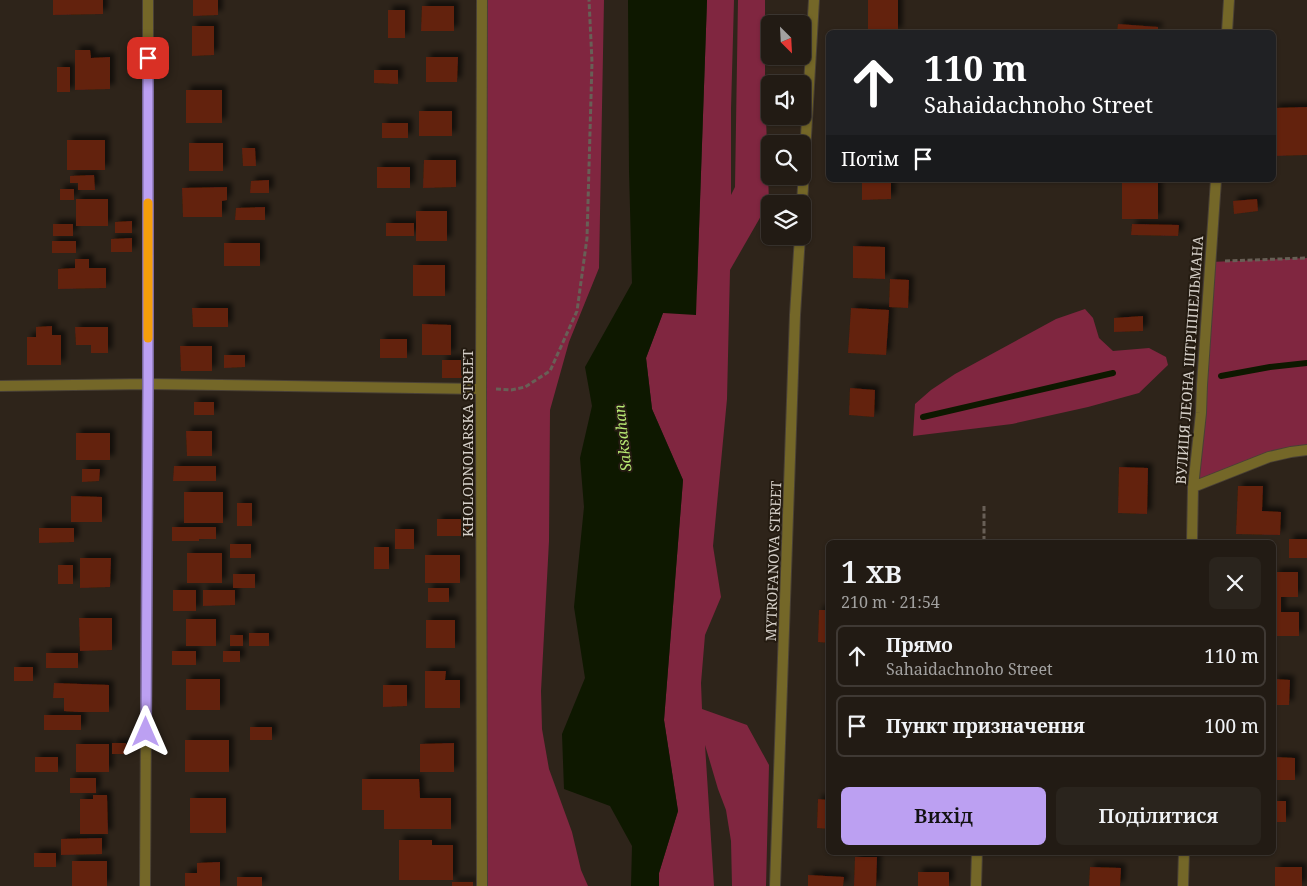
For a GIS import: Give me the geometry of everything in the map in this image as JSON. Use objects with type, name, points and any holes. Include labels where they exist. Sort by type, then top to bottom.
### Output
[{"type":"street","points":[[145,886],[148,0]]},
{"type":"street","name":"KHOLODNOIARSKA STREET","points":[[482,0],[482,886]]},
{"type":"street","points":[[803,195],[814,0]]},
{"type":"street","points":[[1227,30],[1229,0]]},
{"type":"street","name":"ВУЛИЦЯ ЛЕОНА ШТРІППЕЛЬМАНА","points":[[1192,540],[1193,487],[1202,413],[1202,385],[1216,182]]},
{"type":"street","name":"MYTROFANOVA STREET","points":[[775,886],[794,335],[799,245]]},
{"type":"street","points":[[0,386],[148,384],[481,389]]},
{"type":"street","points":[[1193,487],[1269,457],[1307,450]]},
{"type":"street","points":[[976,886],[977,855]]},
{"type":"street","points":[[1183,886],[1184,855]]},
{"type":"path","points":[[481,389],[511,390],[525,387],[550,371],[577,310],[587,238],[592,62],[589,0]]},
{"type":"path","points":[[1210,262],[1307,258]]},
{"type":"path","points":[[984,506],[984,540]]},
{"type":"shaded area","points":[[482,0],[604,0],[599,268],[569,342],[550,410],[549,541],[541,691],[542,729],[549,769],[572,832],[581,870],[588,886],[482,886]]},
{"type":"shaded area","points":[[707,0],[734,0],[731,195],[735,187],[738,0],[765,0],[765,15],[761,15],[761,65],[765,65],[765,75],[761,75],[761,125],[766,125],[767,135],[761,135],[761,185],[768,185],[769,195],[761,195],[761,216],[730,270],[727,399],[713,546],[721,597],[705,635],[701,683],[702,709],[747,725],[769,765],[766,886],[732,886],[731,841],[726,810],[705,745],[714,886],[659,886],[659,873],[678,811],[664,720],[683,480],[652,409],[646,358],[663,313],[697,289]]},
{"type":"shaded area","points":[[1307,258],[1307,450],[1291,452],[1193,487],[1210,262]]},
{"type":"shaded area","points":[[1085,309],[1093,318],[1099,338],[1113,351],[1149,348],[1166,357],[1168,365],[1139,393],[1088,407],[1012,424],[913,436],[915,404],[931,390],[955,374],[1056,319]]},
{"type":"water","name":"Saksahan","points":[[628,0],[707,0],[696,315],[663,313],[646,358],[652,409],[683,480],[664,720],[678,811],[659,873],[659,886],[631,886],[632,846],[610,806],[564,789],[562,734],[585,678],[574,607],[584,507],[580,458],[592,406],[585,367],[632,283]]},
{"type":"building","points":[[53,0],[103,0],[103,14],[53,15]]},
{"type":"building","points":[[193,0],[218,0],[218,15],[193,16]]},
{"type":"building","points":[[868,0],[898,0],[898,30],[868,30]]},
{"type":"building","points":[[422,6],[454,6],[454,31],[421,31]]},
{"type":"building","points":[[388,10],[405,10],[405,38],[388,38]]},
{"type":"building","points":[[1118,24],[1158,27],[1158,30],[1117,30]]},
{"type":"building","points":[[192,26],[214,26],[214,55],[192,56]]},
{"type":"building","points":[[75,50],[90,50],[91,58],[110,57],[110,89],[75,90]]},
{"type":"building","points":[[426,57],[458,57],[457,82],[426,82]]},
{"type":"building","points":[[57,67],[70,67],[70,92],[57,92]]},
{"type":"building","points":[[374,70],[398,70],[398,84],[374,83]]},
{"type":"building","points":[[186,90],[222,90],[222,123],[186,123]]},
{"type":"building","points":[[1307,107],[1307,155],[1276,156],[1276,108]]},
{"type":"building","points":[[419,111],[452,111],[452,136],[419,136]]},
{"type":"building","points":[[382,123],[408,123],[408,138],[382,138]]},
{"type":"building","points":[[67,140],[105,140],[105,170],[67,170]]},
{"type":"building","points":[[189,143],[223,143],[223,171],[189,171]]},
{"type":"building","points":[[242,148],[255,148],[256,166],[243,166]]},
{"type":"building","points":[[424,160],[456,160],[456,187],[423,188]]},
{"type":"building","points":[[377,167],[410,167],[410,188],[377,188]]},
{"type":"building","points":[[94,175],[95,190],[78,190],[78,183],[70,183],[70,176]]},
{"type":"building","points":[[269,180],[269,193],[250,193],[251,181]]},
{"type":"building","points":[[862,182],[891,182],[891,199],[862,200]]},
{"type":"building","points":[[1122,183],[1158,183],[1158,219],[1122,219]]},
{"type":"building","points":[[227,187],[227,200],[222,201],[222,217],[183,217],[182,188]]},
{"type":"building","points":[[60,189],[74,189],[74,200],[60,200]]},
{"type":"building","points":[[76,199],[108,199],[108,226],[76,226]]},
{"type":"building","points":[[1257,199],[1258,211],[1234,214],[1233,201]]},
{"type":"building","points":[[265,207],[265,220],[235,220],[236,208]]},
{"type":"building","points":[[416,211],[447,211],[447,241],[416,241]]},
{"type":"building","points":[[132,221],[132,233],[115,233],[115,222]]},
{"type":"building","points":[[386,223],[414,223],[414,236],[386,236]]},
{"type":"building","points":[[53,224],[73,224],[73,236],[53,236]]},
{"type":"building","points":[[1132,224],[1179,225],[1178,236],[1131,235]]},
{"type":"building","points":[[132,238],[132,252],[111,252],[111,239]]},
{"type":"building","points":[[52,241],[76,241],[76,253],[52,253]]},
{"type":"building","points":[[224,243],[260,243],[260,266],[224,266]]},
{"type":"building","points":[[853,246],[885,247],[885,279],[853,278]]},
{"type":"building","points":[[75,259],[89,259],[89,268],[106,268],[106,288],[58,289],[58,269],[75,268]]},
{"type":"building","points":[[413,265],[445,265],[445,296],[413,296]]},
{"type":"building","points":[[890,279],[909,280],[908,308],[889,307]]},
{"type":"building","points":[[192,308],[228,308],[228,327],[193,327]]},
{"type":"building","points":[[851,308],[889,310],[886,355],[848,353]]},
{"type":"building","points":[[1143,316],[1143,331],[1114,332],[1114,318]]},
{"type":"building","points":[[422,324],[451,325],[451,355],[422,355]]},
{"type":"building","points":[[52,326],[52,335],[61,335],[61,365],[27,365],[27,337],[36,337],[36,327]]},
{"type":"building","points":[[75,327],[108,327],[108,353],[91,353],[91,345],[76,345]]},
{"type":"building","points":[[380,339],[407,339],[407,358],[380,358]]},
{"type":"building","points":[[180,346],[212,346],[212,371],[181,371]]},
{"type":"building","points":[[224,355],[245,355],[245,367],[224,368]]},
{"type":"building","points":[[442,360],[465,360],[465,378],[442,378]]},
{"type":"building","points":[[850,388],[875,390],[874,417],[849,415]]},
{"type":"building","points":[[194,402],[214,402],[214,415],[194,415]]},
{"type":"building","points":[[186,431],[212,431],[212,456],[187,456]]},
{"type":"building","points":[[76,433],[110,433],[110,460],[76,460]]},
{"type":"building","points":[[174,466],[216,466],[216,481],[173,481]]},
{"type":"building","points":[[1119,467],[1148,468],[1147,514],[1118,513]]},
{"type":"building","points":[[82,469],[100,469],[99,481],[82,482]]},
{"type":"building","points":[[1238,486],[1263,486],[1262,511],[1281,512],[1280,535],[1236,534]]},
{"type":"building","points":[[184,492],[223,492],[223,523],[184,523]]},
{"type":"building","points":[[71,496],[102,497],[102,522],[71,522]]},
{"type":"building","points":[[237,503],[252,503],[252,526],[237,526]]},
{"type":"building","points":[[437,519],[469,519],[469,536],[437,536]]},
{"type":"building","points":[[172,527],[216,527],[216,539],[172,541]]},
{"type":"building","points":[[39,528],[74,528],[74,542],[39,543]]},
{"type":"building","points":[[395,529],[414,529],[414,549],[395,549]]},
{"type":"building","points":[[1289,539],[1307,539],[1307,558],[1289,558]]},
{"type":"building","points":[[230,544],[251,544],[251,558],[230,558]]},
{"type":"building","points":[[374,547],[389,547],[389,569],[374,569]]},
{"type":"building","points":[[187,553],[222,553],[222,583],[187,583]]},
{"type":"building","points":[[425,555],[460,555],[460,583],[425,583]]},
{"type":"building","points":[[80,558],[111,558],[110,587],[80,588]]},
{"type":"building","points":[[58,565],[73,565],[73,584],[58,584]]},
{"type":"building","points":[[1276,572],[1298,572],[1298,597],[1281,597],[1281,612],[1299,612],[1299,636],[1276,636]]},
{"type":"building","points":[[233,574],[255,574],[255,588],[233,588]]},
{"type":"building","points":[[428,588],[449,588],[449,602],[428,602]]},
{"type":"building","points":[[173,590],[196,590],[196,611],[173,611]]},
{"type":"building","points":[[203,590],[235,590],[235,605],[203,606]]},
{"type":"building","points":[[819,610],[826,610],[826,643],[818,642]]},
{"type":"building","points":[[79,618],[112,618],[112,650],[80,651]]},
{"type":"building","points":[[186,619],[216,619],[216,646],[186,646]]},
{"type":"building","points":[[426,620],[455,620],[455,648],[426,648]]},
{"type":"building","points":[[249,633],[269,633],[269,646],[249,646]]},
{"type":"building","points":[[230,635],[243,635],[243,646],[230,646]]},
{"type":"building","points":[[172,651],[196,651],[196,665],[172,665]]},
{"type":"building","points":[[223,651],[240,651],[240,662],[223,662]]},
{"type":"building","points":[[46,653],[78,653],[78,668],[46,668]]},
{"type":"building","points":[[14,667],[33,667],[33,681],[14,681]]},
{"type":"building","points":[[425,671],[446,671],[445,680],[460,680],[460,708],[425,708]]},
{"type":"building","points":[[186,679],[220,679],[220,710],[186,710]]},
{"type":"building","points":[[1276,679],[1290,680],[1289,705],[1276,705]]},
{"type":"building","points":[[54,683],[109,685],[109,712],[64,711],[64,698],[53,698]]},
{"type":"building","points":[[383,685],[407,685],[407,706],[383,707]]},
{"type":"building","points":[[44,715],[81,715],[81,730],[44,730]]},
{"type":"building","points":[[250,727],[272,727],[272,740],[250,740]]},
{"type":"building","points":[[185,740],[229,740],[229,772],[185,772]]},
{"type":"building","points":[[112,743],[126,743],[127,754],[112,754]]},
{"type":"building","points":[[454,743],[454,772],[420,772],[420,744]]},
{"type":"building","points":[[76,744],[109,744],[109,772],[76,772]]},
{"type":"building","points":[[35,757],[58,757],[58,772],[35,772]]},
{"type":"building","points":[[1276,757],[1295,758],[1295,780],[1276,780]]},
{"type":"building","points":[[70,778],[96,778],[96,793],[70,793]]},
{"type":"building","points":[[362,779],[419,779],[420,798],[451,798],[451,829],[384,829],[384,810],[362,810]]},
{"type":"building","points":[[93,795],[107,795],[108,834],[80,834],[80,799],[93,799]]},
{"type":"building","points":[[190,798],[226,798],[226,833],[190,833]]},
{"type":"building","points":[[818,799],[826,800],[826,829],[817,828]]},
{"type":"building","points":[[1276,801],[1286,801],[1286,822],[1276,822]]},
{"type":"building","points":[[102,838],[102,854],[61,855],[61,839]]},
{"type":"building","points":[[399,840],[432,840],[432,845],[453,845],[453,880],[399,880]]},
{"type":"building","points":[[34,853],[56,853],[56,867],[34,867]]},
{"type":"building","points":[[855,857],[877,857],[876,886],[854,886]]},
{"type":"building","points":[[72,861],[107,861],[107,886],[72,886]]},
{"type":"building","points":[[220,862],[220,886],[185,886],[185,873],[197,873],[197,863]]},
{"type":"building","points":[[1090,867],[1121,868],[1120,886],[1089,886]]},
{"type":"building","points":[[1275,867],[1302,867],[1302,886],[1275,886]]},
{"type":"building","points":[[918,872],[949,872],[949,886],[918,886]]},
{"type":"building","points":[[808,875],[844,877],[843,886],[808,886]]},
{"type":"building","points":[[237,877],[262,877],[262,886],[237,886]]},
{"type":"building","points":[[452,882],[473,882],[473,886],[452,886]]},
{"type":"waterway","points":[[1221,376],[1270,367],[1307,363]]},
{"type":"waterway","points":[[923,417],[1113,373]]},
{"type":"slow traffic","points":[[148,203],[148,338]]},
{"type":"route","points":[[146,732],[148,58]]}]
